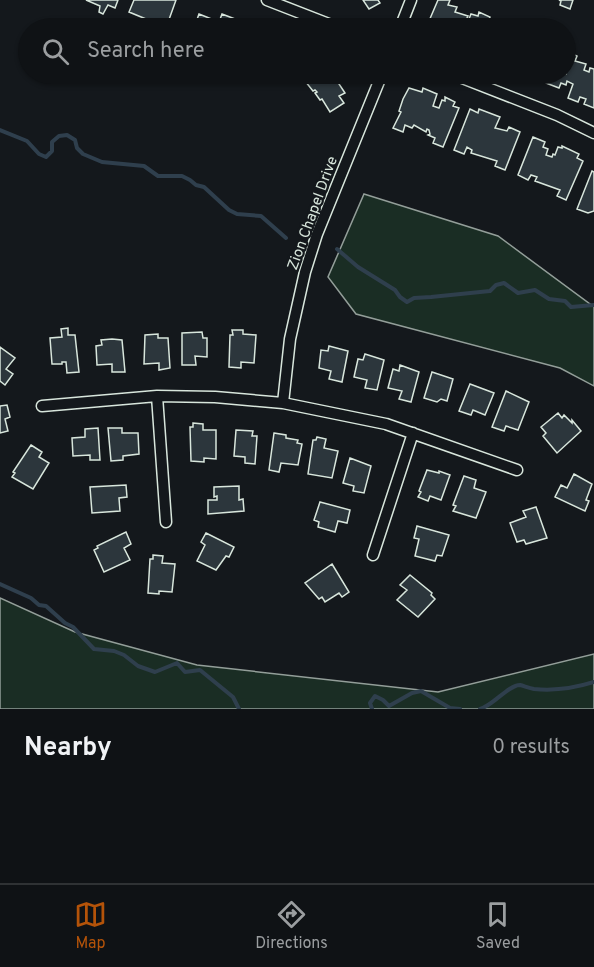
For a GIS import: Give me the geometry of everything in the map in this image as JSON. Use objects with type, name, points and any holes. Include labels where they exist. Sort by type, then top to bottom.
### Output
[{"type":"street","points":[[267,0],[313,18]]},
{"type":"street","points":[[404,18],[411,0]]},
{"type":"street","name":"Zion Chapel Drive","points":[[283,403],[290,339],[305,272],[317,234],[378,84]]},
{"type":"street","points":[[478,84],[594,132]]},
{"type":"street","points":[[157,396],[166,522]]},
{"type":"street","points":[[42,406],[157,396],[215,397],[283,403],[386,424],[517,470]]},
{"type":"street","points":[[373,555],[413,433]]},
{"type":"green space","points":[[364,194],[498,236],[594,307],[594,386],[560,368],[356,314],[328,277]]},
{"type":"green space","points":[[0,598],[75,632],[197,665],[438,692],[594,654],[594,709],[0,709]]},
{"type":"building","points":[[86,0],[118,0],[115,8],[108,5],[103,14],[99,12],[100,6]]},
{"type":"building","points":[[134,0],[176,0],[170,18],[144,18],[129,12]]},
{"type":"building","points":[[363,0],[378,0],[380,3],[369,9]]},
{"type":"building","points":[[438,0],[450,0],[448,5],[457,7],[455,12],[468,16],[467,18],[430,18]]},
{"type":"building","points":[[559,0],[573,0],[570,9],[560,5]]},
{"type":"building","points":[[479,12],[490,17],[469,18],[471,14],[478,16]]},
{"type":"building","points":[[199,14],[209,18],[198,18]]},
{"type":"building","points":[[222,14],[232,18],[220,18]]},
{"type":"building","points":[[576,61],[586,64],[584,70],[589,72],[590,68],[594,69],[594,108],[584,104],[586,99],[580,97],[578,102],[568,98],[573,84],[576,84]]},
{"type":"building","points":[[307,84],[339,84],[345,93],[339,96],[344,103],[330,112],[315,93],[317,92]]},
{"type":"building","points":[[549,84],[561,84],[559,88]]},
{"type":"building","points":[[409,88],[422,92],[423,88],[437,94],[433,106],[439,108],[442,100],[445,101],[445,97],[455,102],[453,106],[459,108],[443,147],[433,143],[435,138],[428,135],[430,134],[427,129],[426,132],[414,125],[412,128],[405,125],[403,132],[393,128]]},
{"type":"building","points":[[470,109],[478,113],[479,109],[500,117],[495,128],[507,131],[509,127],[520,132],[505,170],[495,166],[497,161],[471,153],[472,150],[467,147],[464,154],[454,150]]},
{"type":"building","points":[[533,137],[545,142],[543,147],[548,149],[546,155],[552,157],[558,147],[562,148],[562,146],[579,154],[577,158],[583,161],[566,200],[557,196],[560,190],[535,181],[537,177],[531,175],[528,180],[518,175]]},
{"type":"building","points":[[592,171],[594,172],[594,211],[588,213],[577,209]]},
{"type":"building","points":[[68,328],[68,335],[75,335],[79,372],[67,373],[66,362],[52,364],[50,338],[62,337],[61,329]]},
{"type":"building","points":[[232,330],[243,330],[243,334],[256,335],[254,363],[241,362],[241,368],[229,367]]},
{"type":"building","points":[[202,332],[203,338],[207,338],[207,357],[195,356],[196,365],[182,365],[182,333]]},
{"type":"building","points":[[158,334],[158,338],[168,338],[170,368],[159,370],[159,363],[144,364],[145,335]]},
{"type":"building","points":[[101,340],[122,340],[125,372],[112,372],[112,364],[97,365],[96,346],[102,345]]},
{"type":"building","points":[[329,346],[348,351],[342,382],[329,379],[331,371],[319,368],[321,350],[328,351]]},
{"type":"building","points":[[0,347],[15,358],[6,369],[13,374],[5,385],[0,381]]},
{"type":"building","points":[[365,354],[384,360],[377,390],[365,388],[367,380],[354,377],[358,359],[363,360]]},
{"type":"building","points":[[400,365],[419,372],[411,402],[399,399],[402,391],[388,388],[393,369],[399,371]]},
{"type":"building","points":[[432,372],[453,379],[447,401],[441,399],[437,402],[424,398]]},
{"type":"building","points":[[470,384],[494,393],[485,415],[473,410],[471,415],[459,411]]},
{"type":"building","points":[[506,391],[529,402],[518,430],[506,426],[504,431],[492,427]]},
{"type":"building","points":[[7,405],[10,417],[5,419],[8,431],[0,433],[0,406]]},
{"type":"building","points":[[558,413],[562,418],[564,415],[572,423],[572,420],[581,431],[557,453],[543,436],[546,433],[541,427]]},
{"type":"building","points":[[193,423],[203,424],[203,430],[216,430],[216,459],[204,458],[204,462],[191,461],[190,427],[193,427]]},
{"type":"building","points":[[98,428],[100,460],[90,460],[90,455],[73,456],[72,438],[85,437],[85,429]]},
{"type":"building","points":[[108,428],[122,428],[122,433],[138,433],[139,454],[123,456],[123,460],[111,461]]},
{"type":"building","points":[[236,430],[253,431],[252,436],[257,436],[255,464],[245,463],[245,457],[234,456]]},
{"type":"building","points":[[274,433],[286,435],[286,438],[298,440],[297,443],[302,444],[298,465],[281,463],[279,472],[269,470]]},
{"type":"building","points":[[317,437],[326,439],[324,448],[338,451],[332,478],[308,474],[313,440]]},
{"type":"building","points":[[31,445],[42,452],[39,457],[49,463],[33,489],[12,477]]},
{"type":"building","points":[[350,458],[371,466],[364,493],[353,491],[354,486],[343,483]]},
{"type":"building","points":[[427,470],[450,475],[441,500],[430,496],[428,501],[418,497]]},
{"type":"building","points":[[574,474],[592,484],[585,511],[555,497],[561,485],[567,488]]},
{"type":"building","points":[[464,476],[476,480],[474,488],[486,492],[476,518],[453,511]]},
{"type":"building","points":[[126,485],[127,497],[119,498],[120,511],[92,513],[90,487]]},
{"type":"building","points":[[239,486],[239,500],[243,499],[244,511],[208,514],[208,500],[217,500],[217,496],[214,497],[214,487]]},
{"type":"building","points":[[320,502],[350,510],[347,523],[338,521],[335,532],[318,527],[319,522],[314,520]]},
{"type":"building","points":[[536,507],[547,538],[526,544],[524,540],[517,542],[510,523],[526,517],[523,511]]},
{"type":"building","points":[[417,526],[449,535],[442,556],[437,555],[435,561],[415,556],[419,539],[414,538]]},
{"type":"building","points":[[126,532],[131,544],[124,548],[130,560],[104,572],[94,550],[98,548],[97,546]]},
{"type":"building","points":[[206,533],[234,547],[229,557],[226,556],[216,570],[197,561],[205,545],[201,542]]},
{"type":"building","points":[[153,555],[163,556],[162,563],[175,564],[172,592],[148,593],[150,559],[153,559]]},
{"type":"building","points":[[332,564],[349,592],[342,597],[339,593],[325,602],[322,597],[319,599],[305,583]]},
{"type":"building","points":[[410,575],[432,593],[435,599],[418,617],[397,600],[407,590],[400,585]]},
{"type":"waterway","points":[[0,130],[27,141],[39,154],[46,157],[52,151],[52,142],[59,136],[67,135],[75,140],[77,148],[83,154],[102,162],[144,166],[158,176],[182,176],[204,187],[229,210],[237,214],[261,216],[286,238]]},
{"type":"waterway","points":[[337,249],[358,267],[395,290],[407,302],[414,298],[490,291],[496,285],[504,283],[518,293],[535,290],[549,299],[565,301],[571,307],[594,305]]},
{"type":"waterway","points":[[0,584],[31,598],[39,605],[46,606],[73,627],[94,649],[114,651],[124,655],[138,666],[155,672],[177,663],[185,672],[200,670],[233,697],[239,709]]},
{"type":"waterway","points":[[480,709],[515,686],[556,689],[594,682]]},
{"type":"waterway","points":[[372,709],[370,703],[375,696],[389,706],[412,693],[421,691],[450,708],[460,709]]}]
